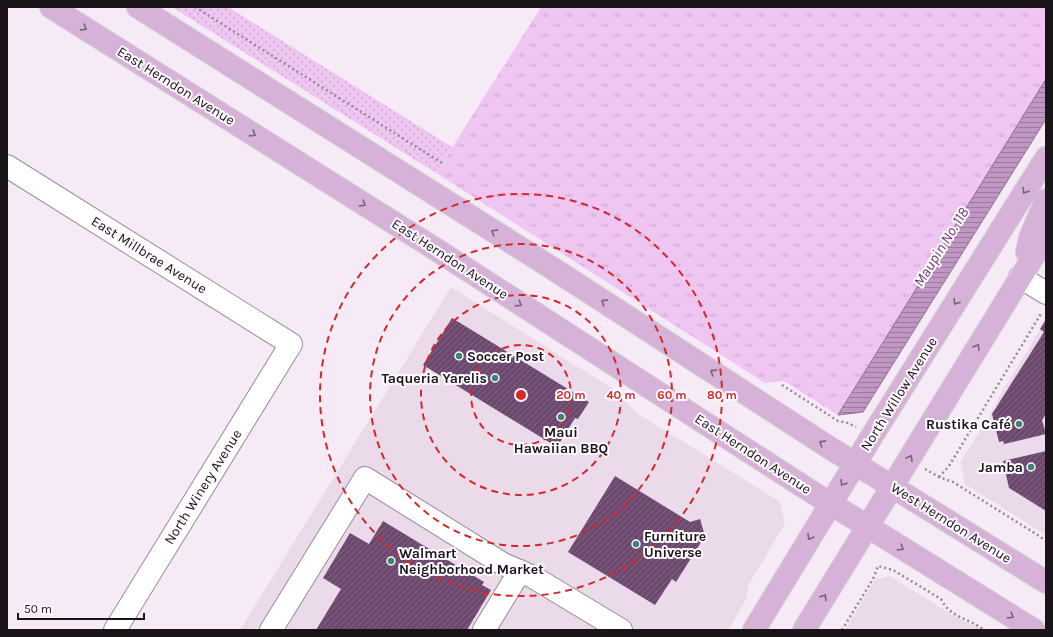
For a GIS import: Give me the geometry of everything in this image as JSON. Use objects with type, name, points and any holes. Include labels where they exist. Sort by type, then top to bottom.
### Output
[{"type":"main road","name":"East Herndon Avenue","points":[[50,7],[433,248],[839,509]]},
{"type":"main road","points":[[138,7],[545,264],[855,463]]},
{"type":"main road","name":"North Willow Avenue","points":[[754,630],[839,509],[855,463],[1046,158]]},
{"type":"main road","points":[[1020,277],[1030,238],[1046,200]]},
{"type":"main road","points":[[804,630],[1046,236]]},
{"type":"main road","name":"West Herndon Avenue","points":[[855,463],[1046,582]]},
{"type":"main road","points":[[839,509],[1034,630]]},
{"type":"street","name":"East Millbrae Avenue","points":[[7,166],[291,344]]},
{"type":"street","points":[[1020,277],[1044,302]]},
{"type":"street","name":"North Winery Avenue","points":[[115,630],[291,344]]},
{"type":"street","points":[[271,630],[365,478],[503,564],[533,577],[620,630]]},
{"type":"street","points":[[484,630],[520,571]]},
{"type":"path","points":[[195,7],[442,163]]},
{"type":"path","points":[[1044,302],[949,466],[939,477],[953,482],[1046,541]]},
{"type":"path","points":[[782,385],[838,422],[848,423]]},
{"type":"path","points":[[842,630],[873,579],[878,566],[893,570],[941,599],[949,611],[976,623],[984,630]]},
{"type":"shaded area","points":[[1046,79],[1046,119],[863,412],[838,415]]},
{"type":"shaded area","points":[[451,287],[613,389],[638,414],[779,501],[785,523],[748,586],[747,598],[728,630],[240,630]]},
{"type":"shaded area","points":[[1046,320],[1046,535],[965,484],[961,462]]},
{"type":"shaded area","points":[[890,576],[952,615],[984,630],[845,630],[875,580]]},
{"type":"green space","points":[[172,7],[228,7],[452,147],[436,173]]},
{"type":"green space","points":[[541,7],[1046,7],[1046,79],[838,415],[784,381],[765,383],[436,173]]},
{"type":"building","points":[[452,318],[589,402],[578,419],[575,418],[557,447],[423,365]]},
{"type":"building","points":[[1046,319],[1046,414],[1042,420],[1046,434],[1004,444],[1003,441],[999,442],[992,414],[1044,332],[1040,329]]},
{"type":"building","points":[[1046,451],[1046,511],[1009,488],[1003,461]]},
{"type":"building","name":"Furniture Universe","points":[[615,476],[690,522],[700,519],[705,536],[676,582],[672,579],[655,605],[568,552]]},
{"type":"building","name":"Walmart Neighborhood Market","points":[[383,521],[484,582],[482,585],[491,590],[467,630],[316,630],[341,589],[323,578],[350,533],[369,544]]},
{"type":"place","name":"Soccer Post","points":[[459,356]]},
{"type":"place","name":"Taqueria Yarelis","points":[[495,378]]},
{"type":"place","name":"Maui Hawaiian BBQ","points":[[561,417]]},
{"type":"place","name":"Rustika Café","points":[[1019,424]]},
{"type":"place","name":"Jamba","points":[[1031,467]]},
{"type":"place","name":"Furniture Universe","points":[[636,544]]},
{"type":"place","name":"Walmart Neighborhood Market","points":[[391,561]]},
{"type":"water label","name":"Maupin No. 118","points":[[941,247]]}]
